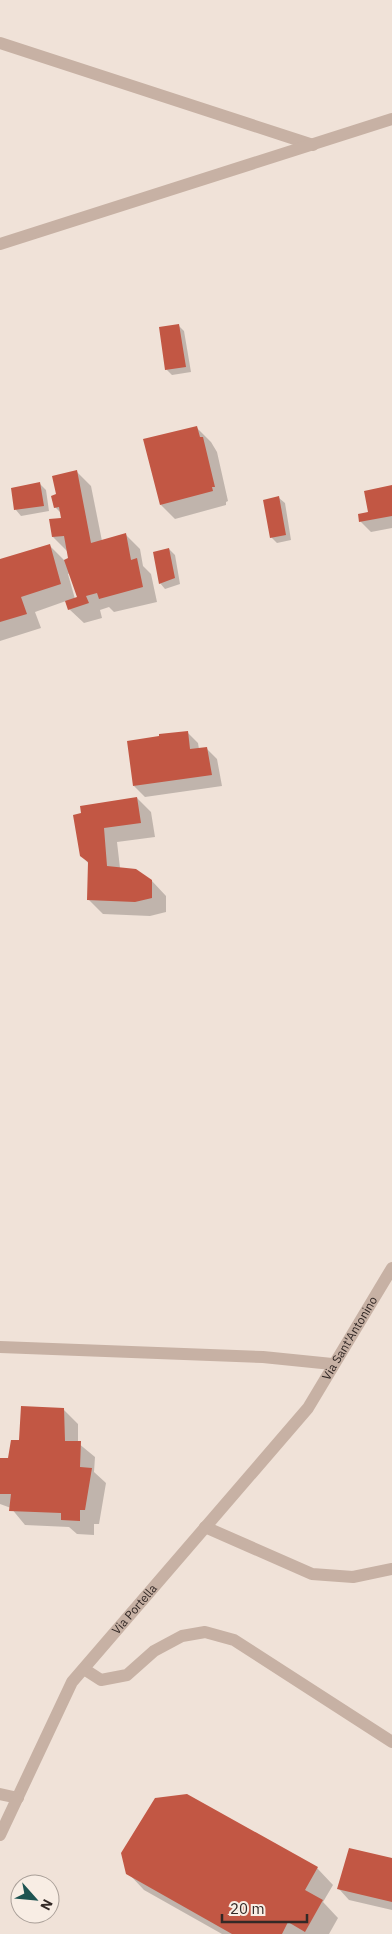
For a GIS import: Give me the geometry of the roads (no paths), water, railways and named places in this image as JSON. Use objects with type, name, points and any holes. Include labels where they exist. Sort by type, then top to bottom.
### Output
[{"type":"street","points":[[0,44],[313,145]]},
{"type":"street","points":[[0,244],[392,119]]},
{"type":"street","name":"Via Sant'Antonino","points":[[308,1408],[332,1364],[392,1268]]},
{"type":"street","points":[[0,1347],[263,1357],[332,1364]]},
{"type":"street","name":"Via Portella","points":[[0,1835],[72,1682],[308,1408]]},
{"type":"street","points":[[205,1527],[312,1574],[353,1577],[392,1568]]},
{"type":"street","points":[[84,1668],[101,1680],[127,1674],[154,1651],[182,1636],[205,1632],[234,1640],[392,1742]]},
{"type":"street","points":[[0,1794],[18,1798]]}]
